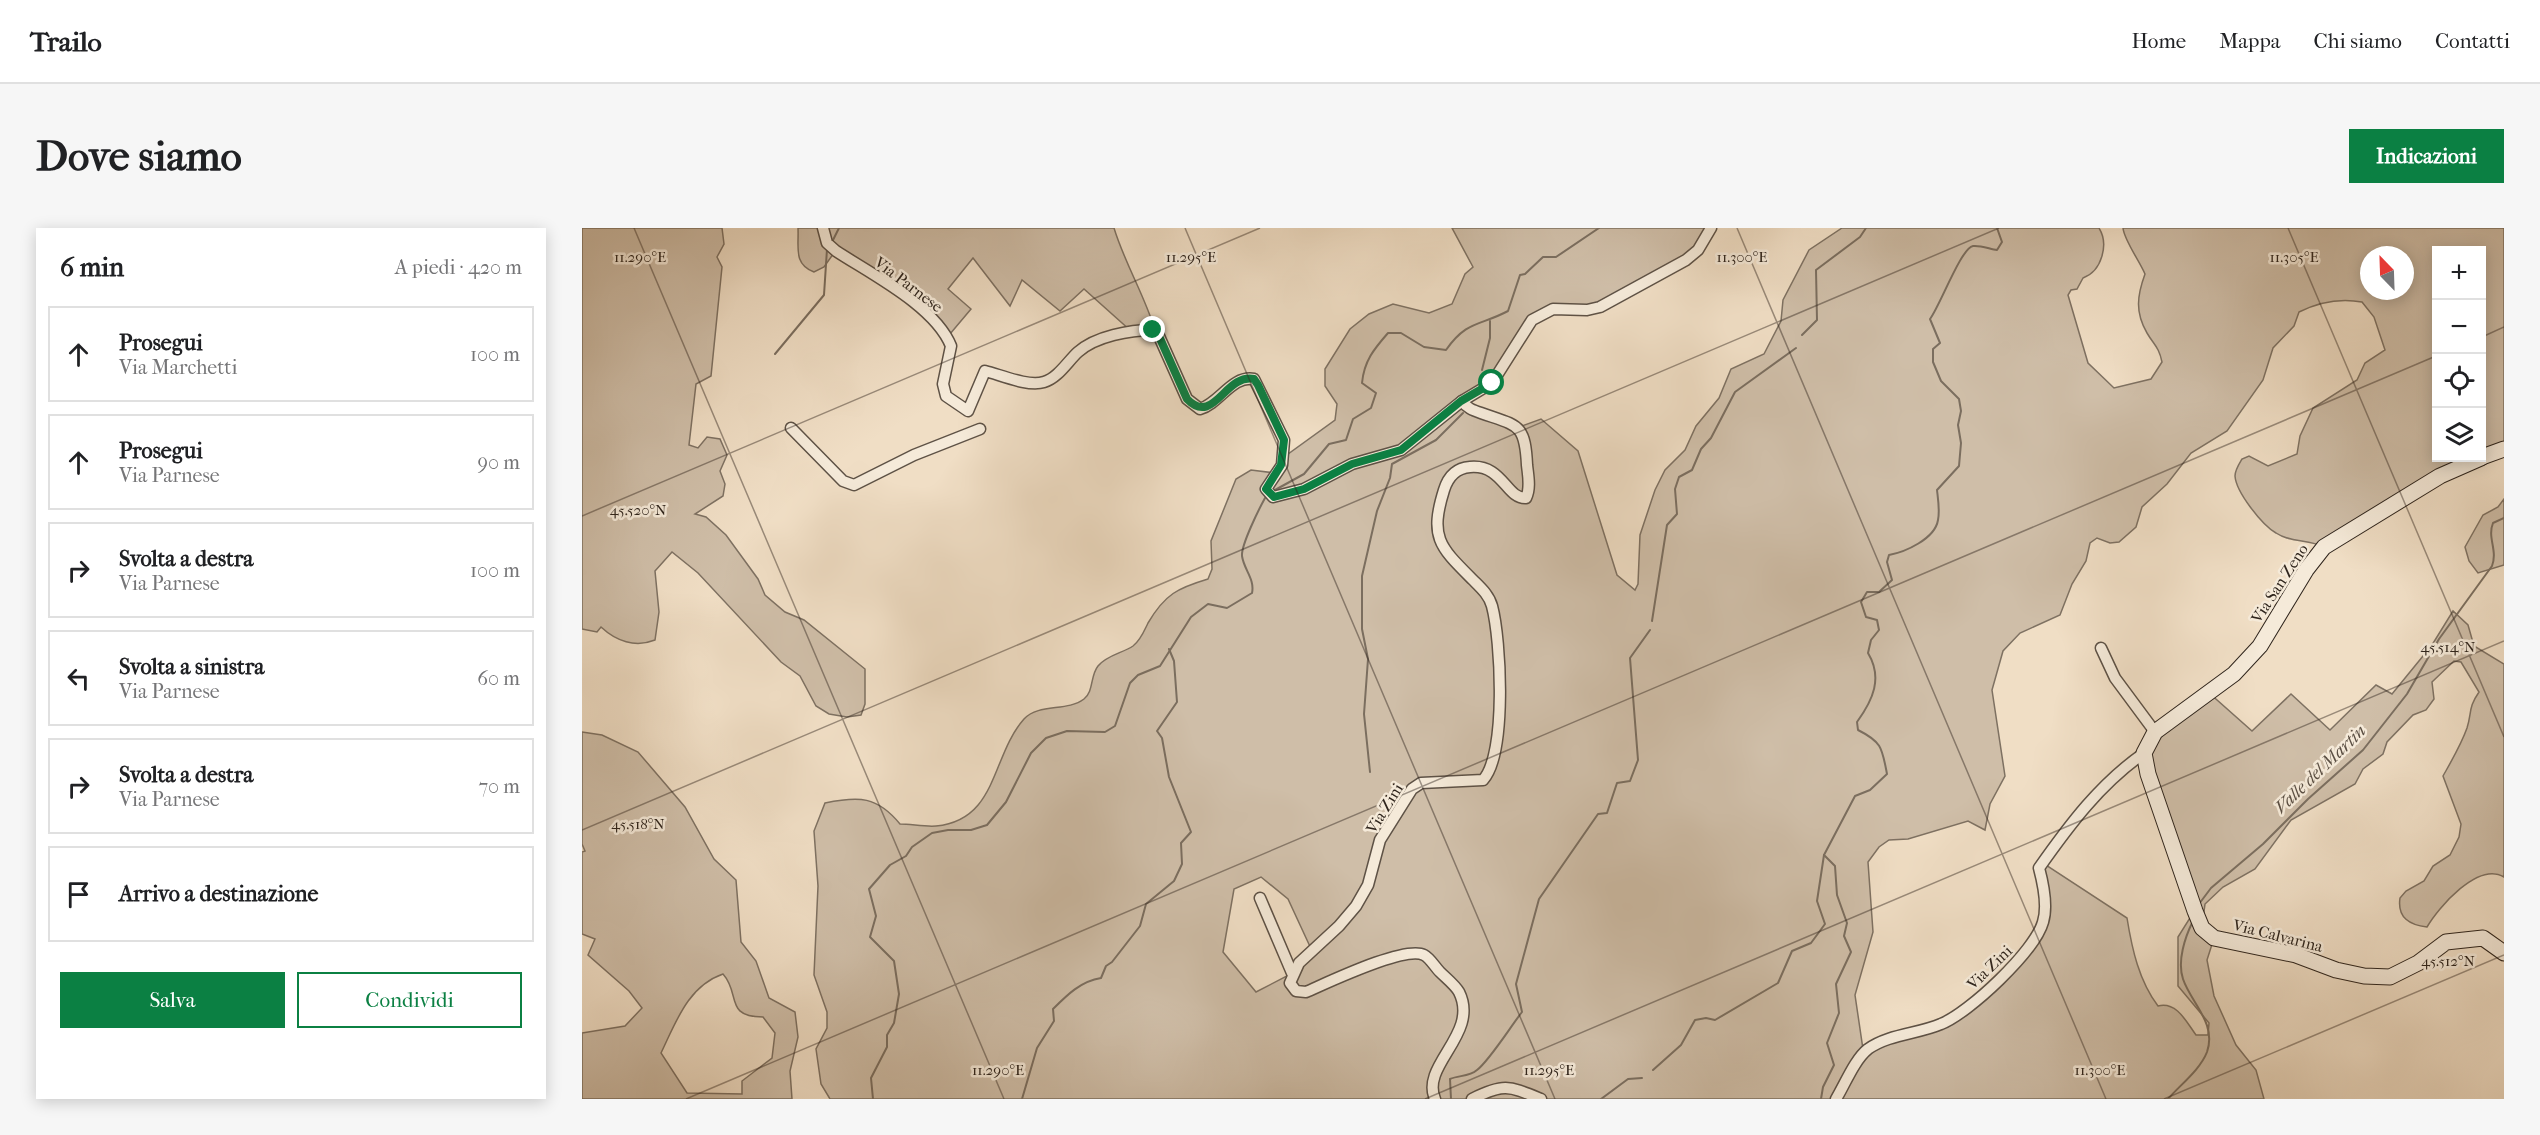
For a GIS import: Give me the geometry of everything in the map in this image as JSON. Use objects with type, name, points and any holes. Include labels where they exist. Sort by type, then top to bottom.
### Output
[{"type":"street","name":"Via Parnese","points":[[823,228],[827,243],[836,251],[906,297],[938,325],[951,346],[943,384],[946,396],[968,411],[985,371],[1034,383],[1043,382],[1051,378],[1080,350],[1093,342],[1153,330],[1158,334],[1187,399],[1200,409],[1208,406],[1239,380],[1246,377],[1254,379],[1284,440],[1281,465],[1266,489],[1274,497],[1304,489],[1352,464],[1401,450],[1461,401]]},
{"type":"street","points":[[1461,401],[1492,383],[1500,375],[1532,320],[1553,309],[1587,310],[1600,307],[1686,260],[1698,250],[1711,228]]},
{"type":"street","name":"Via Zini","points":[[1292,974],[1356,906],[1371,879],[1380,840],[1412,789],[1421,783],[1483,780],[1495,753],[1500,699],[1492,606],[1483,591],[1450,557],[1440,542],[1436,529],[1448,479],[1458,470],[1470,467],[1491,470],[1514,494],[1526,498],[1528,489],[1526,445],[1519,428],[1466,407],[1461,401]]},
{"type":"street","points":[[791,428],[843,481],[854,485],[914,455],[980,429]]},
{"type":"street","name":"Via San Zeno","points":[[2486,456],[2504,449]]},
{"type":"street","name":"Via San Zeno","points":[[2155,732],[2241,667],[2260,645],[2306,570],[2324,547],[2440,476],[2472,462]]},
{"type":"street","points":[[2101,648],[2115,678],[2155,732],[2144,753]]},
{"type":"street","name":"Via Zini","points":[[1836,1099],[1865,1052],[1879,1042],[1944,1023],[1963,1011],[2023,957],[2043,922],[2043,886],[2039,868],[2088,801],[2119,770],[2144,753]]},
{"type":"street","name":"Via Calvarina","points":[[2144,753],[2148,774],[2195,910],[2202,928],[2214,938],[2296,955],[2336,970],[2390,977],[2418,963],[2446,942],[2482,938],[2504,953]]},
{"type":"street","points":[[1260,898],[1292,974],[1290,983],[1296,991],[1306,992],[1366,966],[1407,953],[1424,955],[1458,990],[1465,1009],[1460,1029],[1432,1082],[1435,1099]]},
{"type":"street","points":[[1472,1099],[1491,1089],[1504,1086],[1541,1099]]},
{"type":"shaded area","points":[[582,228],[722,228],[724,244],[717,257],[722,267],[711,376],[696,384],[689,445],[698,448],[707,437],[720,439],[727,455],[720,471],[725,484],[723,496],[695,514],[706,517],[726,535],[758,579],[765,595],[785,612],[804,620],[865,669],[865,704],[861,715],[847,717],[829,714],[816,706],[800,676],[781,662],[698,573],[672,552],[655,571],[659,612],[655,640],[640,643],[626,642],[601,627],[597,632],[582,629]]},
{"type":"shaded area","points":[[798,228],[1114,228],[1155,330],[1131,331],[1084,289],[1060,311],[1022,280],[1010,306],[973,258],[948,289],[971,309],[950,334],[836,250],[824,267],[814,272],[807,269],[798,254]]},
{"type":"shaded area","points":[[1452,228],[1710,228],[1693,253],[1602,304],[1541,312],[1505,366],[1462,402],[1522,426],[1541,419],[1578,451],[1617,575],[1635,590],[1638,584],[1640,535],[1655,490],[1665,470],[1685,450],[1696,426],[1719,398],[1731,369],[1764,354],[1781,321],[1783,300],[1809,250],[1842,228],[2099,228],[2102,234],[2103,249],[2099,263],[2090,274],[2083,278],[2077,289],[2071,290],[2068,295],[2088,363],[2114,388],[2151,379],[2162,362],[2158,349],[2140,318],[2138,304],[2145,274],[2123,228],[2504,228],[2504,449],[2486,456],[2486,246],[2432,246],[2432,462],[2474,462],[2324,547],[2282,536],[2270,529],[2251,508],[2236,483],[2237,467],[2242,459],[2249,456],[2268,466],[2297,454],[2300,436],[2313,408],[2357,380],[2365,363],[2385,350],[2374,317],[2362,302],[2322,303],[2299,312],[2294,326],[2273,348],[2263,380],[2227,431],[2191,453],[2167,484],[2142,507],[2136,527],[2119,542],[2110,543],[2097,538],[2090,543],[2086,561],[2072,584],[2060,615],[2020,633],[2003,651],[1992,690],[2005,776],[1990,804],[1985,830],[1968,821],[1908,839],[1889,840],[1879,847],[1868,862],[1873,932],[1855,995],[1864,1056],[1881,1042],[1942,1023],[1971,1003],[2040,931],[2043,863],[2127,918],[2137,964],[2151,996],[2158,1006],[2165,1005],[2176,1010],[2196,1035],[2208,1035],[2209,1023],[2178,986],[2178,937],[2195,910],[2144,753],[2208,692],[2252,731],[2291,694],[2330,730],[2376,685],[2392,694],[2432,645],[2453,611],[2468,625],[2474,646],[2504,664],[2504,877],[2494,874],[2483,875],[2471,881],[2449,899],[2427,927],[2410,922],[2401,911],[2400,898],[2406,891],[2424,881],[2433,866],[2450,855],[2459,837],[2461,824],[2443,776],[2465,734],[2472,706],[2479,692],[2461,662],[2454,661],[2432,682],[2434,699],[2426,710],[2413,715],[2387,742],[2383,754],[2363,769],[2355,784],[2291,820],[2255,869],[2223,887],[2205,904],[2202,927],[2214,938],[2207,960],[2214,996],[2236,1045],[2256,1070],[2264,1099],[830,1099],[821,1084],[816,1049],[827,1028],[827,1012],[814,975],[818,886],[814,831],[825,803],[848,799],[867,800],[883,808],[900,824],[927,826],[956,821],[971,812],[991,784],[1013,734],[1024,719],[1037,711],[1070,705],[1084,699],[1089,692],[1098,666],[1106,659],[1136,644],[1160,605],[1180,589],[1208,579],[1212,569],[1211,541],[1236,479],[1251,470],[1275,473],[1284,457],[1335,420],[1337,404],[1325,386],[1325,369],[1350,329],[1369,314],[1393,304],[1429,313],[1452,304],[1465,274],[1473,267]],"holes":[[[1261,877],[1288,899],[1313,953],[1287,976],[1256,992],[1223,952],[1234,889]]]},
{"type":"shaded area","points":[[2504,499],[2504,565],[2478,573],[2469,561],[2465,547],[2483,515],[2498,507]]},
{"type":"shaded area","points":[[582,732],[602,735],[638,752],[685,807],[714,859],[736,880],[741,942],[756,961],[769,998],[795,1012],[798,1037],[790,1071],[792,1099],[582,1099],[582,1033],[625,1026],[642,1008],[629,991],[588,955],[595,939],[582,934],[582,852],[585,851],[582,844]],"holes":[[[723,974],[738,1009],[751,1016],[763,1017],[775,1033],[772,1058],[742,1081],[742,1094],[687,1093],[661,1053],[684,1006],[692,996],[701,987]]]},
{"type":"waterway","points":[[833,240],[839,228]]},
{"type":"waterway","points":[[1275,490],[1304,474],[1329,444],[1346,440],[1353,419],[1371,408],[1376,393],[1362,383],[1363,375],[1370,356],[1388,333],[1401,333],[1424,347],[1446,350],[1467,328],[1508,311],[1520,275],[1525,274],[1543,257],[1556,257],[1599,228]]},
{"type":"waterway","points":[[1802,335],[1817,320],[1816,270],[1860,237],[1866,228]]},
{"type":"waterway","points":[[1821,1099],[1823,1087],[1834,1065],[1827,1043],[1839,1013],[1836,984],[1851,952],[1844,936],[1847,923],[1837,895],[1835,866],[1824,855],[1855,796],[1870,790],[1887,774],[1880,747],[1872,738],[1858,730],[1857,722],[1868,705],[1874,689],[1875,671],[1868,653],[1871,640],[1879,630],[1877,620],[1866,617],[1861,602],[1867,592],[1879,592],[1892,580],[1887,562],[1889,555],[1918,544],[1936,527],[1939,516],[1937,490],[1959,466],[1961,443],[1958,425],[1961,411],[1959,399],[1941,381],[1933,362],[1933,349],[1940,343],[1930,319],[1968,249],[1976,246],[1997,250],[2002,242],[1997,228]]},
{"type":"waterway","points":[[775,354],[824,295],[827,249]]},
{"type":"waterway","points":[[1482,370],[1490,338],[1490,321]]},
{"type":"waterway","points":[[1652,621],[1667,525],[1677,514],[1675,489],[1679,477],[1692,470],[1701,449],[1711,438],[1735,392],[1796,348]]},
{"type":"waterway","points":[[1370,772],[1364,714],[1368,659],[1362,629],[1362,576],[1377,511],[1390,478],[1392,464],[1436,440],[1463,413]]},
{"type":"waterway","points":[[873,1099],[871,1078],[887,1047],[887,1035],[894,1023],[899,994],[894,961],[870,937],[876,916],[869,889],[890,865],[906,856],[912,847],[932,833],[971,830],[987,825],[1006,802],[1031,753],[1046,738],[1067,731],[1105,732],[1115,726],[1130,683],[1138,675],[1160,666],[1191,617],[1208,604],[1227,608],[1252,593],[1252,583],[1243,561],[1242,551],[1265,498]]},
{"type":"waterway","name":"Valle del Martin","points":[[2199,904],[2211,888],[2263,844],[2308,799],[2363,750],[2407,694],[2439,639],[2492,566],[2494,555],[2491,528],[2493,523],[2504,518]]},
{"type":"waterway","points":[[1451,1099],[1450,1079],[1471,1074],[1477,1070],[1522,1012],[1516,984],[1539,899],[1598,814],[1607,813],[1617,783],[1630,781],[1638,760],[1630,658],[1650,630]]},
{"type":"waterway","points":[[1022,1099],[1037,1048],[1054,1021],[1053,1009],[1081,985],[1101,978],[1106,966],[1112,962],[1140,926],[1146,904],[1174,881],[1182,864],[1181,843],[1191,832],[1169,777],[1162,738],[1157,731],[1177,702],[1174,661],[1169,649]]},
{"type":"waterway","points":[[1653,1070],[1681,1045],[1695,1020],[1706,1018],[1715,1020],[1778,983],[1792,951],[1811,943],[1825,924],[1817,901],[1824,855]]},
{"type":"waterway","name":"Valle del Martin","points":[[2168,1099],[2200,1065],[2209,1042],[2206,1022],[2181,972],[2183,949],[2193,921]]},
{"type":"waterway","points":[[1601,1099],[1628,1079],[1642,1078]]},
{"type":"route","points":[[1153,330],[1158,334],[1187,399],[1200,409],[1208,406],[1239,380],[1246,377],[1254,379],[1284,440],[1281,465],[1266,489],[1274,497],[1304,489],[1352,464],[1401,450],[1461,401],[1492,383]]}]
